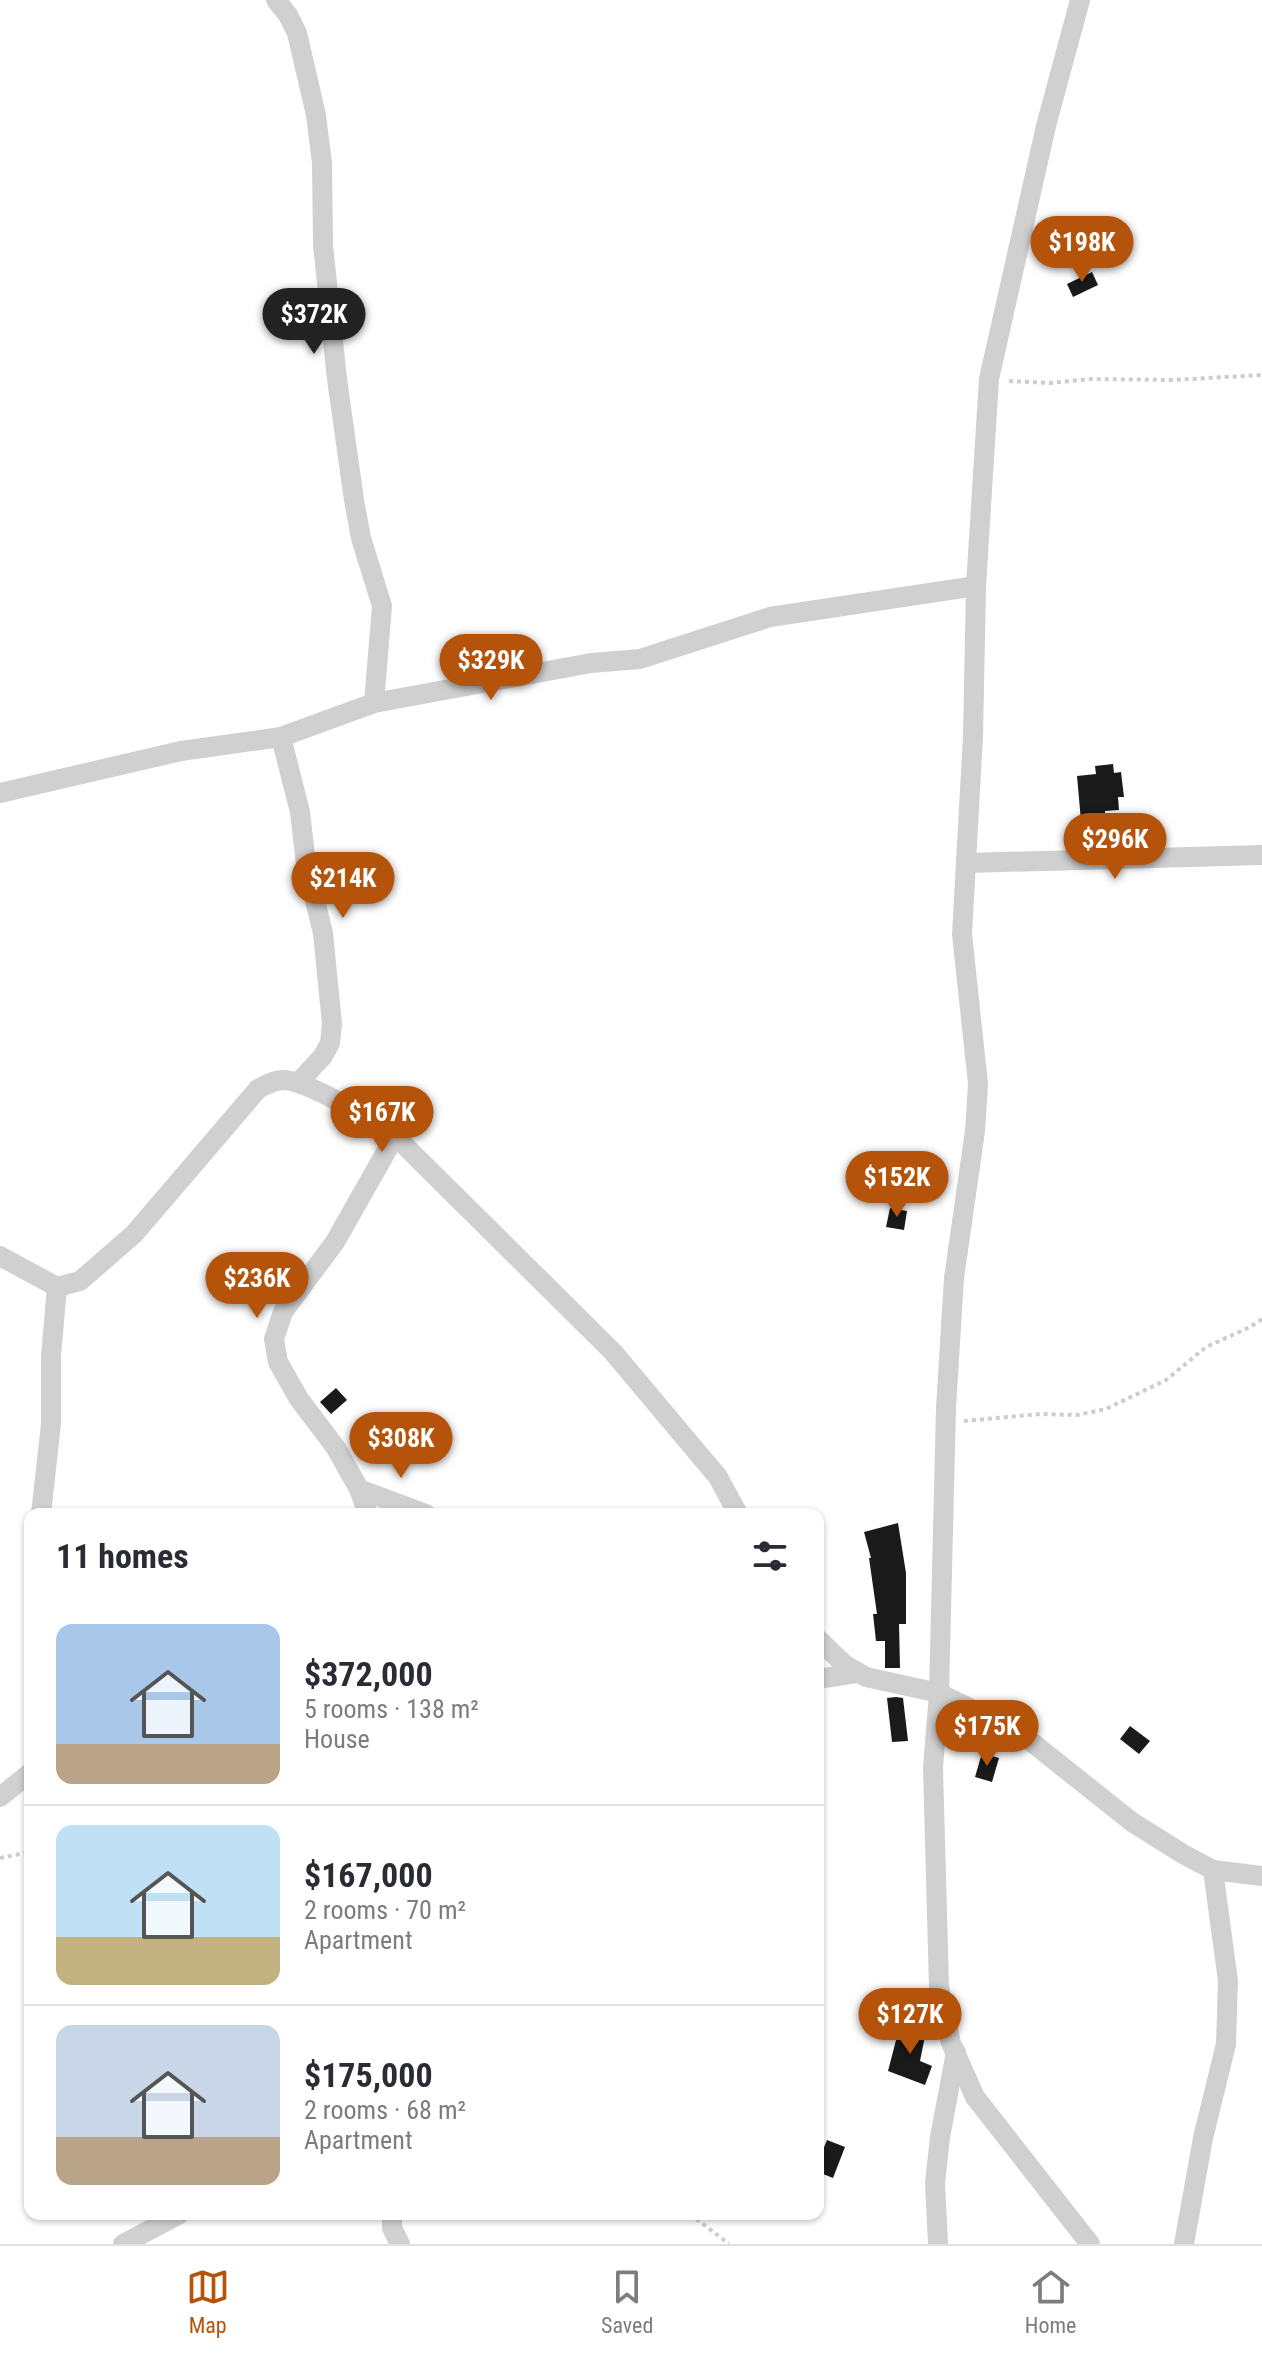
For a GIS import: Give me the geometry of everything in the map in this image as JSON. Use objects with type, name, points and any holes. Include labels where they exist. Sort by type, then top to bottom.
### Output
[{"type":"street","points":[[276,0],[297,33],[316,115],[322,163],[323,245],[337,379],[356,513],[382,606],[374,703]]},
{"type":"street","points":[[1080,0],[1046,126],[989,379],[976,586],[962,934],[978,1084],[975,1131],[954,1278],[946,1422],[939,1693],[933,1768],[939,1987],[944,2017],[975,2097],[1090,2244]]},
{"type":"street","points":[[0,793],[181,751],[281,737],[374,703],[591,663],[640,659],[770,617],[976,586]]},
{"type":"street","points":[[281,737],[300,812],[306,864],[323,933],[332,1024],[330,1043],[323,1056],[298,1083]]},
{"type":"street","points":[[967,863],[1262,855]]},
{"type":"street","points":[[0,1256],[57,1287],[80,1281],[134,1234],[258,1089],[280,1080],[298,1083],[395,1136],[613,1352],[718,1477],[735,1508]]},
{"type":"street","points":[[366,1508],[336,1448],[299,1399],[278,1362],[274,1339],[283,1312],[335,1242],[395,1136]]},
{"type":"street","points":[[42,1508],[51,1424],[51,1356],[57,1287]]},
{"type":"street","points":[[359,1489],[410,1508]]},
{"type":"street","points":[[824,1644],[856,1673],[939,1693],[1029,1740],[1132,1822],[1213,1870],[1262,1876]]},
{"type":"street","points":[[824,1678],[856,1673]]},
{"type":"street","points":[[0,1797],[24,1772]]},
{"type":"street","points":[[1184,2244],[1203,2138],[1226,2044],[1228,1981],[1213,1870]]},
{"type":"street","points":[[938,2244],[935,2183],[956,2052]]},
{"type":"street","points":[[123,2244],[169,2220]]},
{"type":"street","points":[[392,2220],[392,2228],[400,2244]]},
{"type":"path","points":[[989,379],[1050,383],[1090,379],[1173,380],[1262,375]]},
{"type":"path","points":[[946,1422],[1040,1414],[1077,1415],[1106,1409],[1166,1380],[1206,1347],[1262,1319]]},
{"type":"path","points":[[0,1858],[24,1853]]},
{"type":"path","points":[[698,2220],[729,2244]]},
{"type":"building","points":[[1092,272],[1098,285],[1073,297],[1067,284]]},
{"type":"building","points":[[1113,764],[1114,773],[1121,772],[1124,797],[1118,797],[1119,810],[1105,811],[1105,818],[1081,821],[1077,776],[1096,774],[1095,766]]},
{"type":"building","points":[[890,1208],[907,1211],[904,1230],[886,1227]]},
{"type":"building","points":[[336,1388],[347,1400],[331,1414],[320,1402]]},
{"type":"building","points":[[898,1523],[906,1573],[906,1624],[899,1624],[900,1668],[885,1668],[885,1641],[876,1641],[873,1614],[877,1614],[871,1558],[864,1532]]},
{"type":"building","points":[[887,1698],[903,1698],[908,1741],[892,1742]]},
{"type":"building","points":[[1130,1726],[1150,1741],[1139,1754],[1120,1739]]},
{"type":"building","points":[[982,1753],[999,1758],[992,1782],[975,1777]]},
{"type":"building","points":[[900,2025],[926,2031],[920,2061],[932,2066],[925,2085],[888,2071]]},
{"type":"building","points":[[827,2140],[845,2147],[833,2178],[824,2174]]}]
